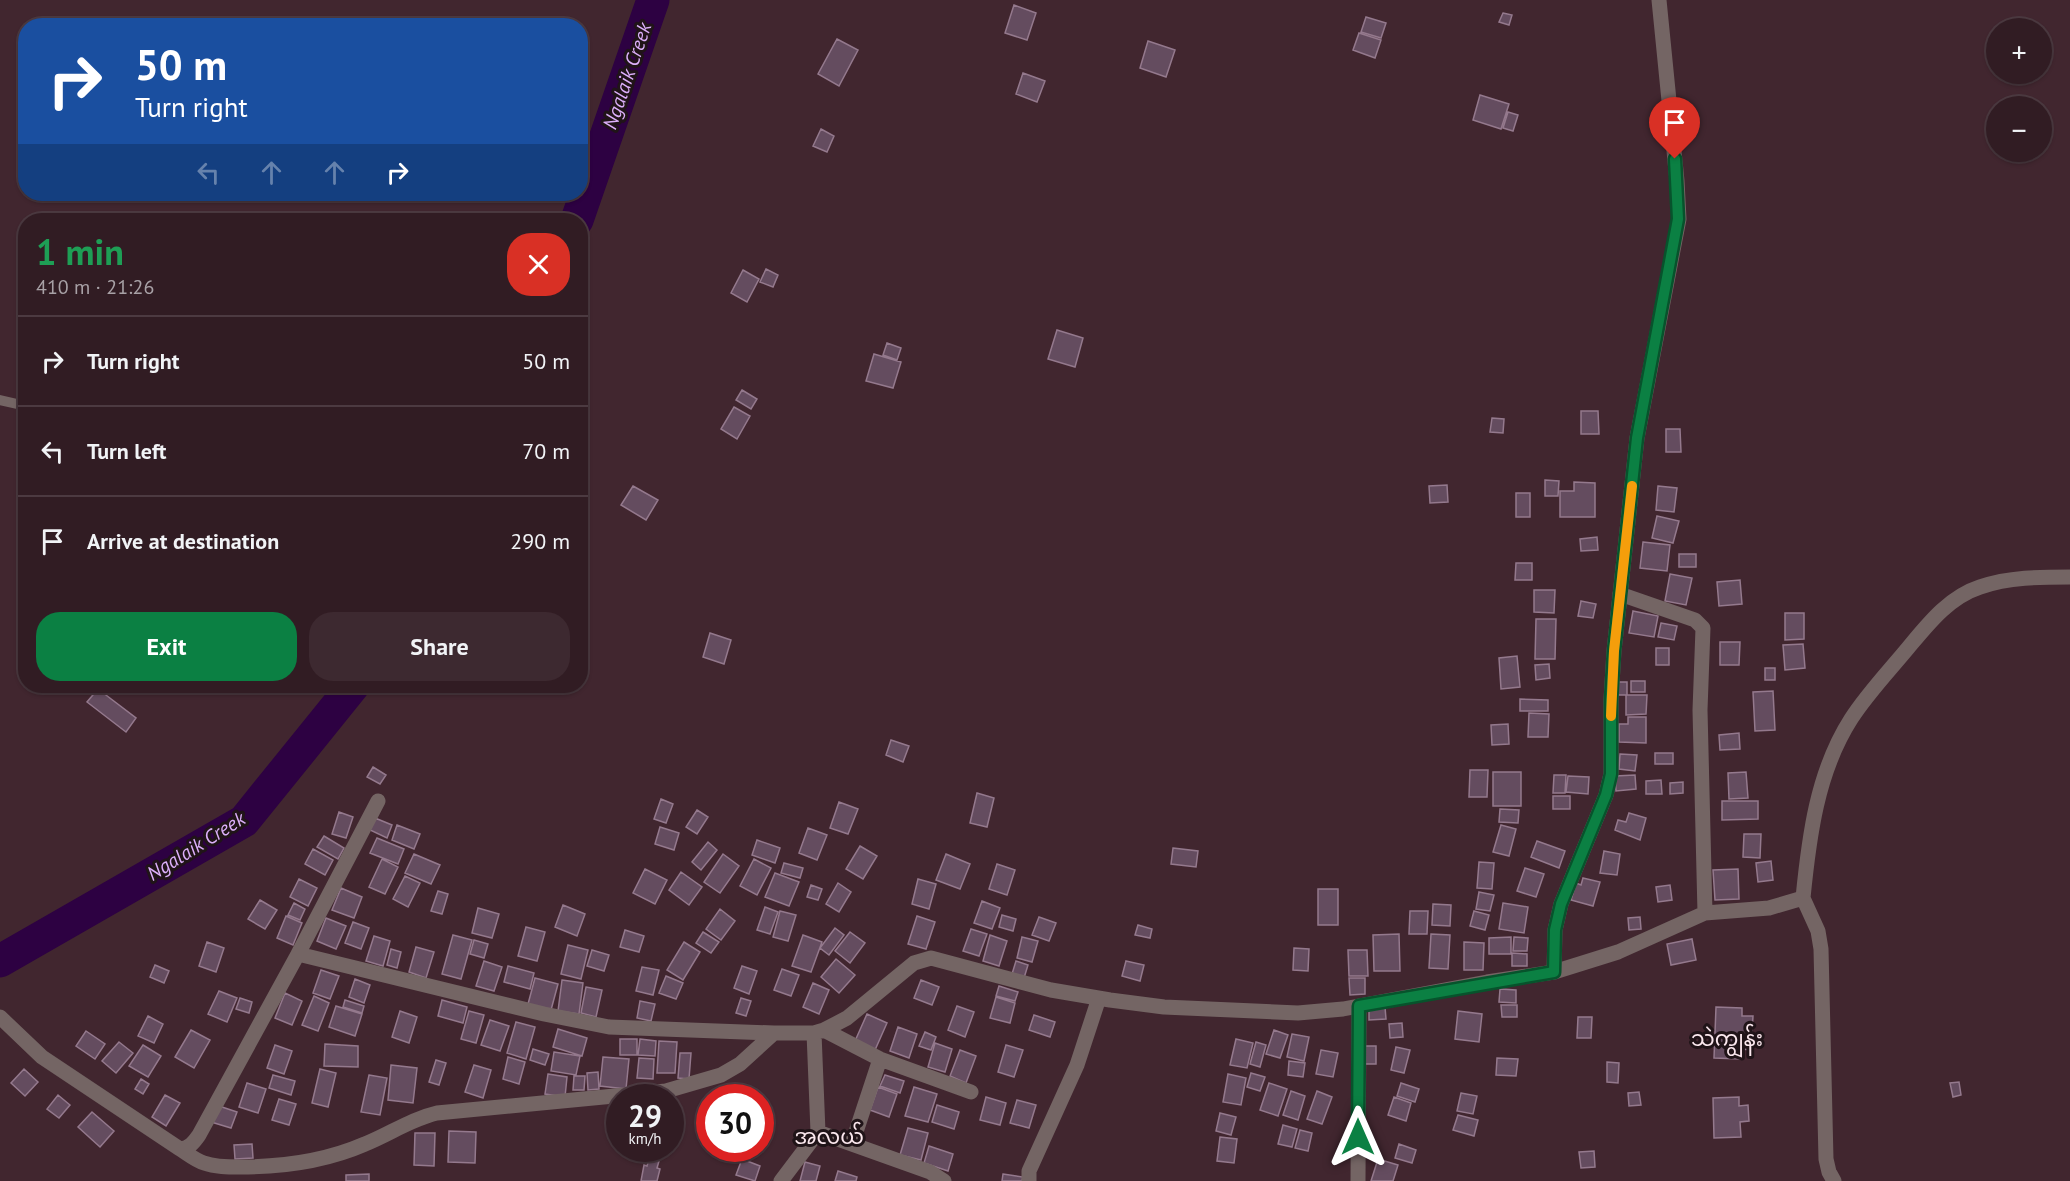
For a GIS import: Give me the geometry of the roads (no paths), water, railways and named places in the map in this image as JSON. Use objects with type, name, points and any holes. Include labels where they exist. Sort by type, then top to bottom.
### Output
[{"type":"street","points":[[1554,972],[1555,930],[1561,904],[1606,795],[1611,774],[1611,700],[1637,438],[1678,219],[1677,180],[1659,0]]},
{"type":"street","points":[[1834,1181],[1826,1159],[1821,949],[1818,932],[1803,898],[1815,812],[1830,761],[1851,719],[1929,623],[1953,601],[1978,588],[2007,580],[2038,577],[2070,578]]},
{"type":"street","points":[[1620,594],[1695,620],[1703,628],[1700,710],[1705,913]]},
{"type":"street","points":[[180,1149],[192,1144],[199,1135],[378,801]]},
{"type":"street","points":[[298,954],[544,1014],[609,1027],[774,1033],[819,1031],[847,1017],[914,963],[931,958],[1051,990],[1099,998],[1164,1007],[1298,1013],[1359,1006],[1554,972],[1618,952],[1705,913],[1769,908],[1803,898]]},
{"type":"street","points":[[1029,1181],[1029,1171],[1077,1065],[1099,998]]},
{"type":"street","points":[[1358,1181],[1359,1006]]},
{"type":"street","points":[[0,1017],[42,1057],[180,1149],[206,1164],[224,1167],[266,1167],[303,1163],[340,1154],[410,1121],[436,1113],[666,1092],[721,1076],[740,1064],[774,1033]]},
{"type":"street","points":[[819,1031],[880,1059],[971,1092]]},
{"type":"street","points":[[781,1181],[818,1132],[819,1031]]},
{"type":"street","points":[[852,1144],[880,1059]]},
{"type":"street","points":[[818,1132],[930,1172],[944,1181]]},
{"type":"lane","points":[[0,400],[18,404]]},
{"type":"waterway","name":"Ngalaik Creek","points":[[588,188],[653,0]]},
{"type":"waterway","name":"Ngalaik Creek","points":[[579,213],[584,201]]},
{"type":"waterway","name":"Ngalaik Creek","points":[[0,961],[244,821],[347,693]]},
{"type":"district","name":"သဲကျွန်း","points":[[1727,1038]]},
{"type":"district","name":"အလယ်","points":[[829,1136]]}]
